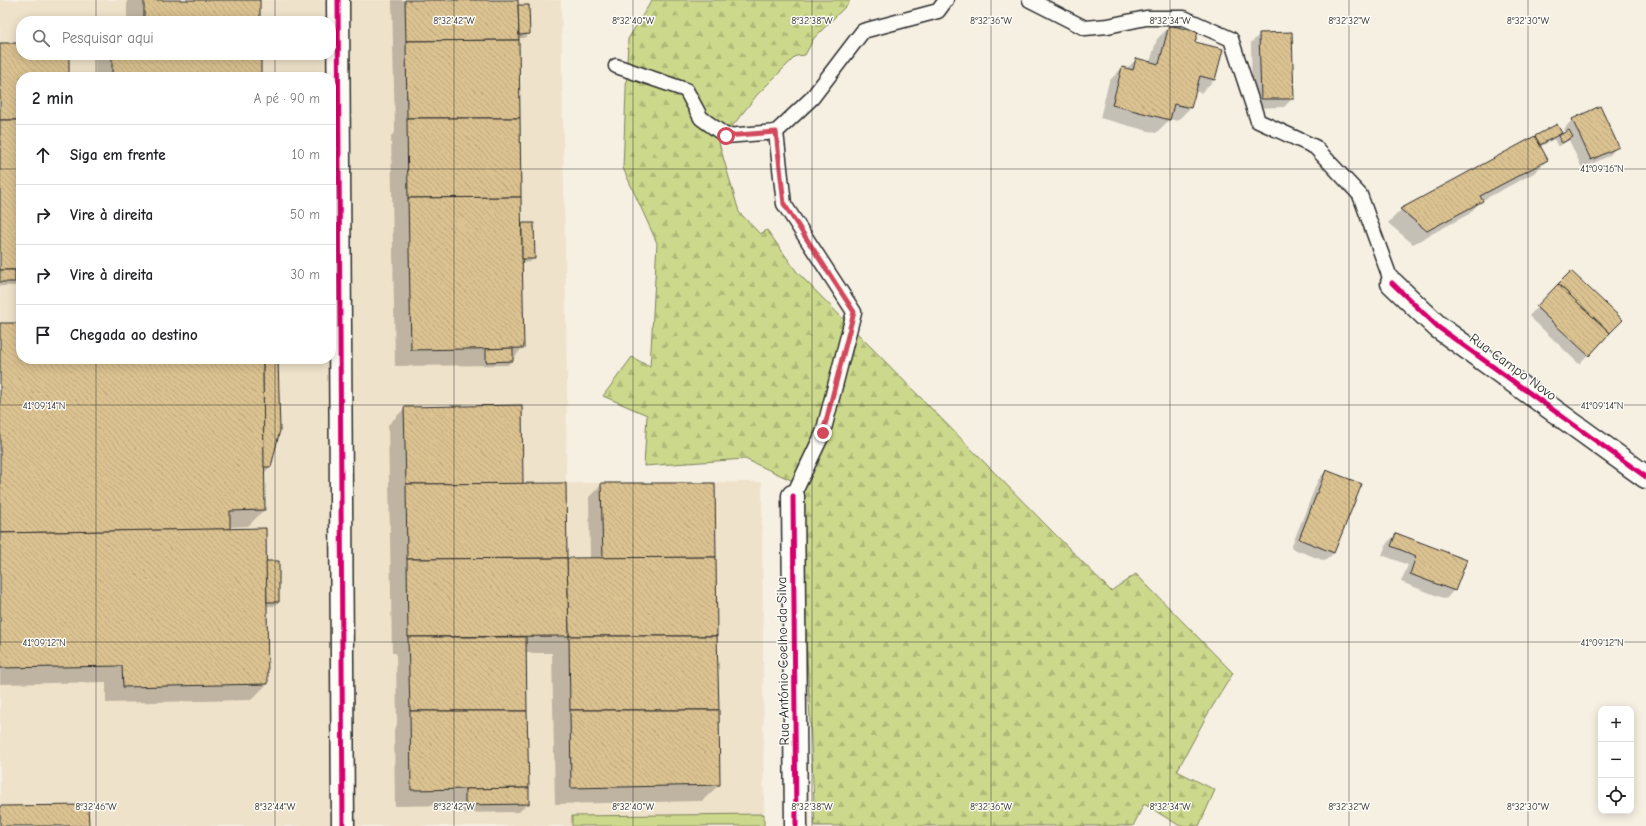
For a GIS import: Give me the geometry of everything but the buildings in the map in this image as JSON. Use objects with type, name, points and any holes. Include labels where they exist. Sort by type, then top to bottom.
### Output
[{"type":"street","points":[[338,0],[343,826]]},
{"type":"street","name":"Rua Campo Novo","points":[[1392,283],[1438,327],[1646,477]]},
{"type":"street","name":"Rua António Coelho da Silva","points":[[793,496],[796,826]]},
{"type":"lane","points":[[616,66],[686,90],[701,118],[726,136],[776,132],[812,98],[863,31],[938,11],[946,0]]},
{"type":"lane","points":[[1030,0],[1085,28],[1108,26],[1146,18],[1184,18],[1231,39],[1258,122],[1316,147],[1360,195],[1392,283]]},
{"type":"lane","points":[[776,132],[784,204],[854,312],[823,433],[793,496]]},
{"type":"shaded area","points":[[0,0],[561,0],[567,378],[566,483],[762,482],[764,826],[0,826]]},
{"type":"green space","points":[[652,0],[849,0],[849,3],[814,38],[805,55],[796,56],[757,95],[719,143],[739,212],[760,234],[767,230],[797,272],[1111,591],[1136,574],[1233,673],[1206,717],[1177,771],[1215,790],[1199,826],[1180,826],[1144,804],[1133,826],[815,826],[799,486],[792,479],[791,480],[745,459],[644,466],[647,415],[603,396],[632,357],[650,367],[657,243],[623,168],[628,39]]},
{"type":"green space","points":[[764,814],[764,826],[572,826],[572,816]]},
{"type":"cycle path","points":[[338,0],[343,826]]},
{"type":"cycle path","points":[[1392,283],[1438,327],[1646,477]]},
{"type":"cycle path","points":[[793,496],[796,826]]},
{"type":"route","points":[[726,136],[776,132],[784,204],[854,312],[823,433]]}]
